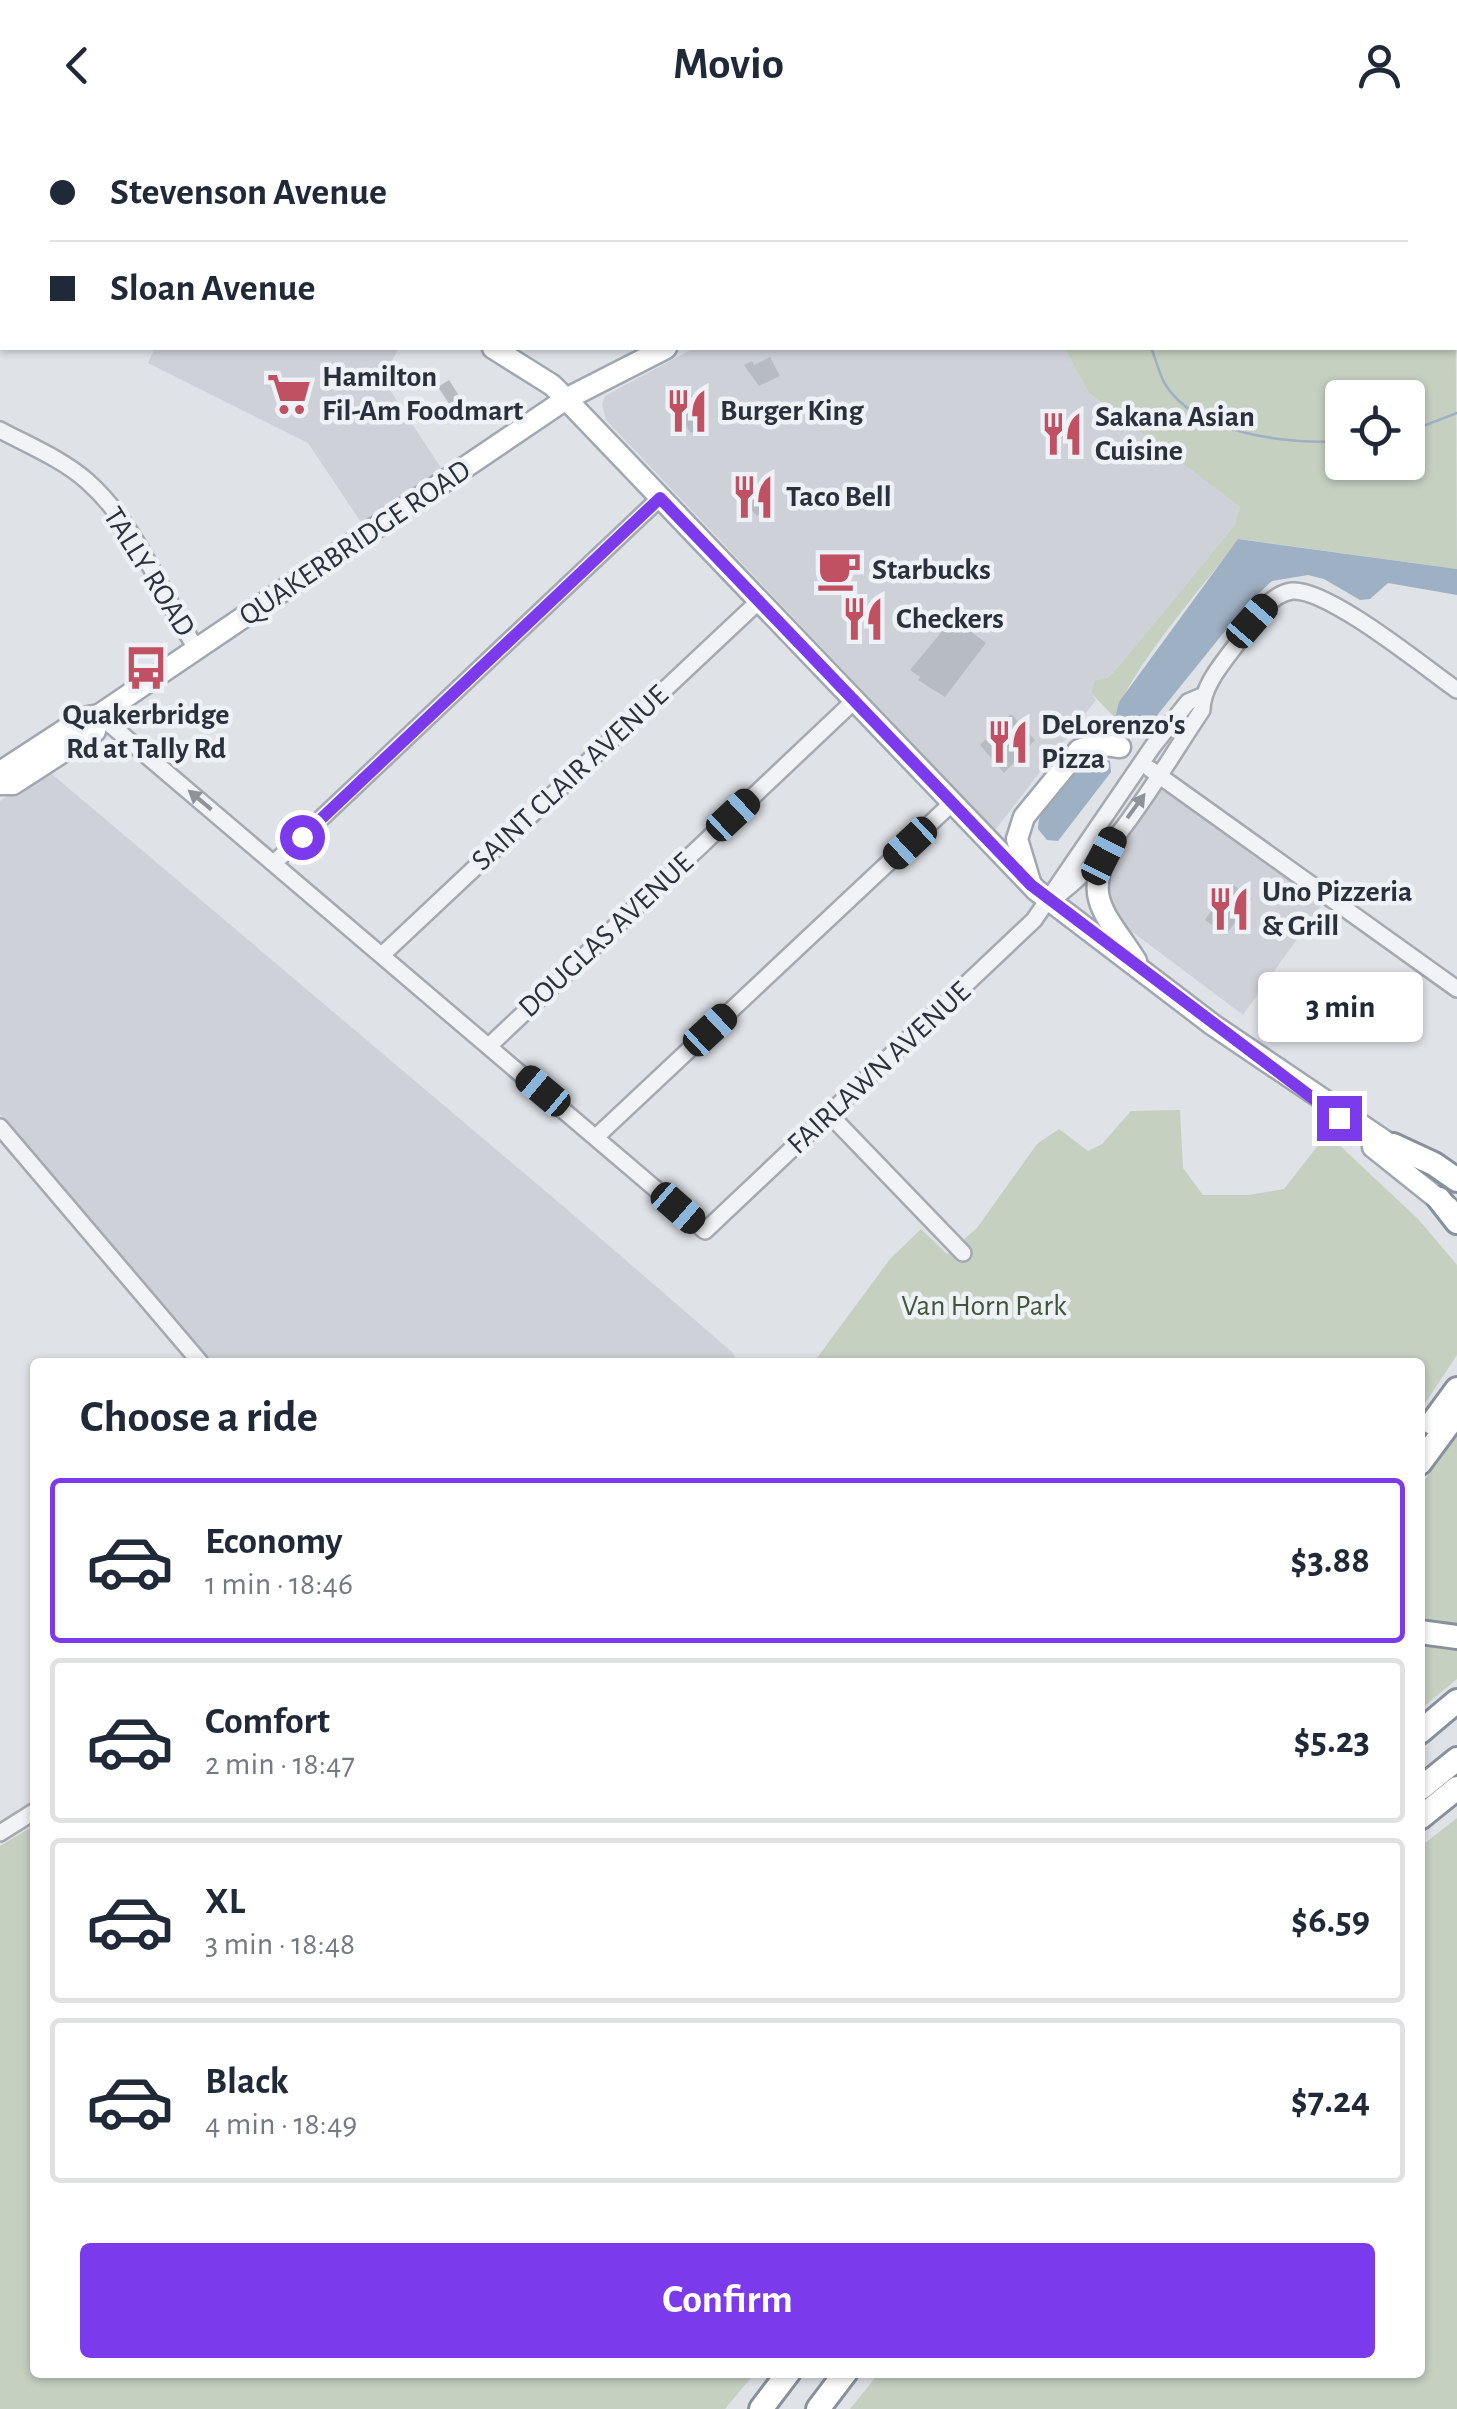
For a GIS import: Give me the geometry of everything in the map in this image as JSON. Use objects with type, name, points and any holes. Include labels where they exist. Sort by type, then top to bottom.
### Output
[{"type":"highway","points":[[1393,1145],[1434,1164],[1457,1180]]},
{"type":"highway","points":[[1425,1432],[1457,1390]]},
{"type":"highway","points":[[1425,1457],[1457,1414]]},
{"type":"highway","points":[[1425,1633],[1457,1637]]},
{"type":"highway","points":[[1425,1728],[1457,1701]]},
{"type":"highway","points":[[1425,1786],[1457,1759]]},
{"type":"highway","points":[[1425,1814],[1453,1793]]},
{"type":"highway","points":[[761,2409],[784,2378]]},
{"type":"highway","points":[[818,2409],[841,2378]]},
{"type":"main road","points":[[496,350],[552,385],[566,399],[1031,885],[1319,1100],[1453,1208]]},
{"type":"main road","name":"QUAKERBRIDGE ROAD","points":[[0,776],[83,718],[99,714],[196,650],[566,399],[662,350]]},
{"type":"main road","name":"QUAKERBRIDGE ROAD","points":[[0,784],[13,784],[95,731],[99,714]]},
{"type":"main road","points":[[1031,885],[1017,839],[1020,822],[1079,750],[1097,744],[1120,747]]},
{"type":"main road","points":[[1113,838],[1098,869],[1096,895],[1144,973]]},
{"type":"main road","points":[[1319,1100],[1393,1145],[1453,1208]]},
{"type":"street","name":"TALLY ROAD","points":[[0,430],[70,468],[101,495],[146,561],[196,650]]},
{"type":"street","points":[[274,863],[660,498]]},
{"type":"street","name":"FAIRLAWN AVENUE","points":[[1050,901],[1064,871],[1188,702],[1202,696],[1268,603],[1289,591],[1320,594],[1457,690]]},
{"type":"street","name":"SAINT CLAIR AVENUE","points":[[382,955],[759,601]]},
{"type":"street","name":"FAIRLAWN AVENUE","points":[[596,1137],[705,1232],[1050,901],[1077,882],[1113,838],[1202,710],[1202,696]]},
{"type":"street","name":"DOUGLAS AVENUE","points":[[489,1046],[854,701]]},
{"type":"street","points":[[99,714],[596,1137],[951,804]]},
{"type":"street","points":[[1142,763],[1457,988]]},
{"type":"street","points":[[830,1115],[963,1253]]},
{"type":"street","points":[[0,1127],[197,1358]]},
{"type":"street","points":[[0,1832],[30,1815]]},
{"type":"shaded area","points":[[154,350],[398,350],[382,378],[443,471],[363,525],[308,443],[148,363]]},
{"type":"shaded area","points":[[690,350],[1065,350],[1089,393],[1240,507],[1234,526],[1119,666],[1091,693],[1096,700],[995,830],[606,420],[602,404],[605,396]]},
{"type":"shaded area","points":[[47,770],[563,1206],[736,1358],[208,1358],[0,1114],[0,801]]},
{"type":"shaded area","points":[[1164,790],[1322,904],[1243,1015],[1119,922],[1109,910],[1101,872],[1156,793]]},
{"type":"green space","points":[[1065,350],[1456,350],[1457,569],[1239,539],[1151,652],[1115,718],[1091,693],[1095,681],[1107,678],[1119,666],[1234,526],[1240,507],[1089,393]]},
{"type":"green space","name":"Van Horn Park","points":[[1180,1110],[1183,1168],[1203,1195],[1249,1195],[1284,1189],[1320,1143],[1336,1142],[1418,1219],[1457,1265],[1457,1355],[1425,1403],[1425,1358],[817,1358],[890,1259],[921,1229],[947,1254],[977,1228],[1037,1144],[1059,1129],[1088,1151],[1102,1144],[1131,1111]]},
{"type":"green space","points":[[1457,1435],[1457,1626],[1425,1621],[1425,1480]]},
{"type":"green space","points":[[1425,1639],[1457,1643],[1457,1679],[1425,1706]]},
{"type":"green space","points":[[1457,1818],[1457,2409],[850,2409],[875,2378],[1425,2378],[1425,1843]]},
{"type":"green space","points":[[30,1828],[30,2378],[751,2378],[725,2409],[0,2409],[0,1846]]},
{"type":"water","points":[[1238,539],[1457,569],[1457,595],[1388,583],[1370,599],[1360,600],[1324,579],[1308,575],[1272,581],[1246,605],[1142,734],[1115,718],[1119,702]]},
{"type":"water","points":[[1093,755],[1110,761],[1111,772],[1058,841],[1047,840],[1038,829],[1044,809],[1067,778]]},
{"type":"building","points":[[770,357],[780,376],[759,386],[744,365]]},
{"type":"building","points":[[449,380],[470,413],[460,420],[438,387]]},
{"type":"building","name":"Burger King","points":[[691,393],[707,425],[691,433],[671,407]]},
{"type":"building","name":"Taco Bell","points":[[749,479],[771,502],[757,516],[735,492]]},
{"type":"building","name":"Starbucks","points":[[847,553],[856,562],[829,588],[820,579]]},
{"type":"building","points":[[953,618],[986,643],[945,697],[918,680],[920,677],[910,670]]},
{"type":"building","name":"DeLorenzo's Pizza","points":[[1011,714],[1035,740],[1004,773],[980,745]]},
{"type":"building","name":"Uno Pizzeria & Grill","points":[[1231,883],[1252,899],[1226,935],[1205,920]]},
{"type":"waterway","points":[[1152,350],[1165,384],[1198,415],[1245,433],[1325,442]]},
{"type":"waterway","points":[[1425,425],[1457,413]]},
{"type":"place","name":"Hamilton Fil-Am Foodmart","points":[[289,394]]},
{"type":"place","name":"Burger King","points":[[687,411]]},
{"type":"place","name":"Sakana Asian Cuisine","points":[[1062,434]]},
{"type":"place","name":"Taco Bell","points":[[753,497]]},
{"type":"place","name":"Starbucks","points":[[839,570]]},
{"type":"place","name":"Checkers","points":[[863,619]]},
{"type":"place","name":"Quakerbridge Rd at Tally Rd","points":[[146,668]]},
{"type":"place","name":"DeLorenzo's Pizza","points":[[1008,742]]},
{"type":"place","name":"Uno Pizzeria & Grill","points":[[1229,909]]},
{"type":"route","points":[[302,837],[660,498],[1031,885],[1339,1118]]}]
